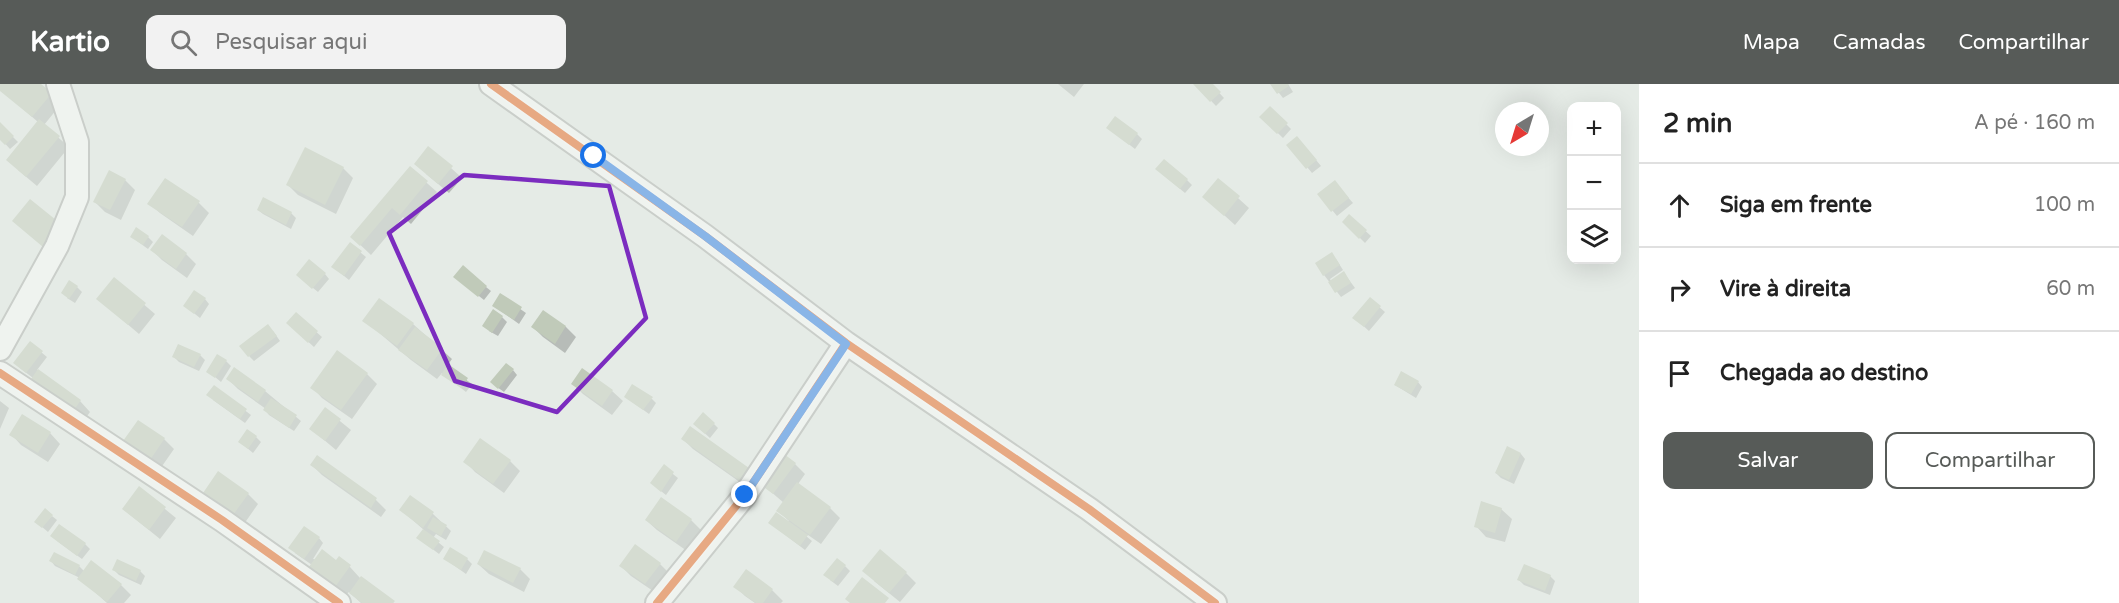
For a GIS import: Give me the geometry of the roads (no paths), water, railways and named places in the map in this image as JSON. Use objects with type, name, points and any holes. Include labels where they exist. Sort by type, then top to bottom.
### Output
[{"type":"street","points":[[0,349],[57,246],[77,197],[77,142],[58,84]]},
{"type":"street","points":[[491,84],[705,236],[846,344],[1089,509],[1215,603]]},
{"type":"street","points":[[657,603],[745,495],[846,344]]},
{"type":"street","points":[[0,374],[222,520],[339,603]]}]
